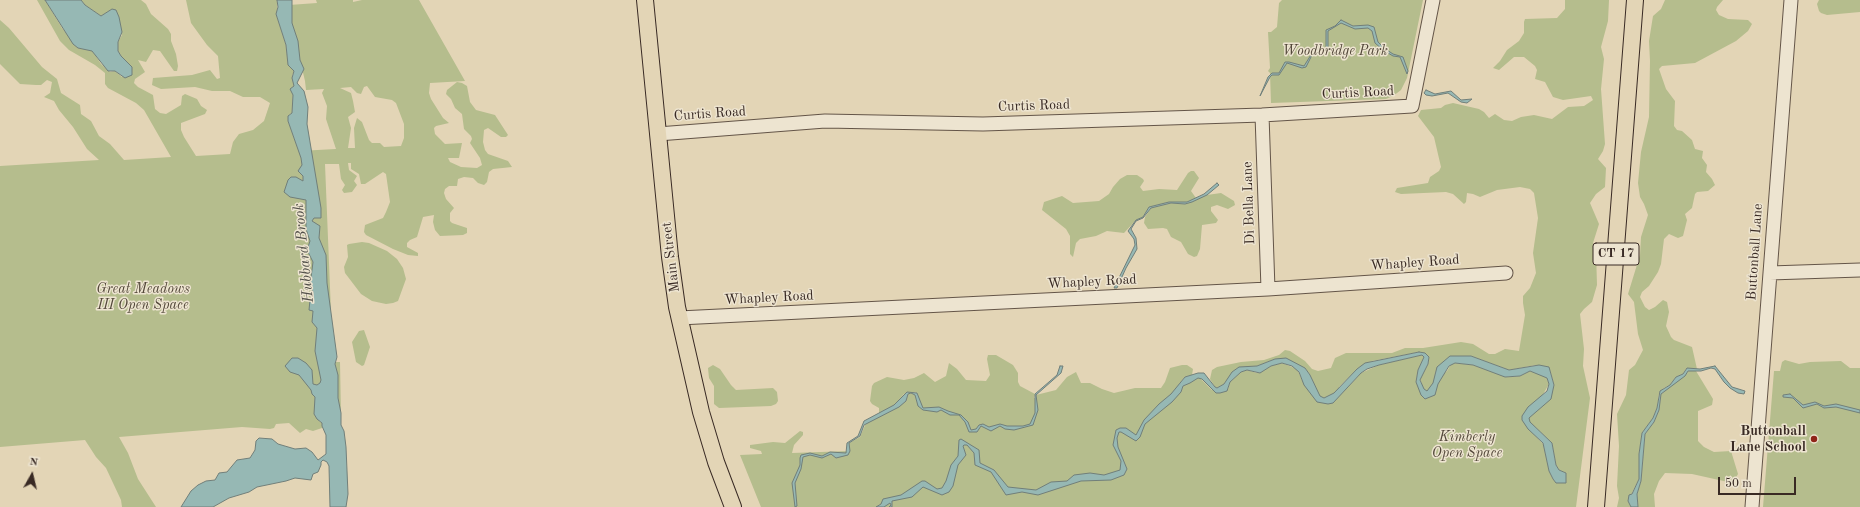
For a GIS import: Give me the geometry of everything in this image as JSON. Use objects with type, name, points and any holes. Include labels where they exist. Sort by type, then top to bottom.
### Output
[{"type":"main road","name":"Main Street","points":[[645,0],[670,257],[680,318],[704,423],[716,462],[733,507]]},
{"type":"main road","name":"CT 17","points":[[1596,507],[1635,0]]},
{"type":"street","name":"Curtis Road","points":[[658,134],[825,121],[983,124],[1262,115],[1412,106],[1433,0]]},
{"type":"street","name":"Buttonball Lane","points":[[1752,507],[1791,0]]},
{"type":"street","name":"Di Bella Lane","points":[[1262,115],[1268,289]]},
{"type":"street","points":[[1770,273],[1860,270]]},
{"type":"street","name":"Whapley Road","points":[[680,318],[1268,289],[1506,273]]},
{"type":"green space","name":"Great Meadows III Open Space","points":[[37,0],[45,0],[62,28],[78,48],[92,50],[101,64],[110,72],[115,71],[122,77],[132,67],[118,51],[118,42],[122,35],[112,9],[101,16],[85,5],[81,0],[141,0],[146,4],[151,14],[168,29],[171,34],[171,41],[176,54],[178,66],[177,71],[174,71],[160,51],[153,50],[146,62],[138,60],[145,72],[135,79],[134,83],[138,87],[153,95],[155,109],[160,113],[166,114],[181,105],[182,96],[185,94],[197,99],[201,106],[207,110],[205,114],[181,123],[181,130],[184,137],[196,156],[230,154],[233,142],[239,134],[253,130],[264,121],[270,103],[260,97],[243,97],[230,91],[212,91],[195,87],[161,89],[152,85],[153,78],[192,75],[210,70],[217,79],[220,78],[218,56],[207,45],[191,23],[186,0],[277,0],[277,17],[286,45],[288,63],[294,71],[292,76],[295,83],[294,87],[292,88],[292,113],[289,115],[288,121],[299,151],[336,149],[326,119],[327,106],[322,93],[324,89],[306,90],[289,5],[317,3],[316,0],[353,0],[353,2],[362,0],[419,0],[465,81],[430,83],[429,93],[431,99],[443,118],[449,123],[436,126],[434,128],[435,134],[445,144],[462,143],[459,158],[448,158],[450,162],[461,167],[477,168],[482,165],[480,158],[470,143],[472,139],[471,136],[464,129],[462,114],[455,108],[451,99],[446,94],[447,90],[457,82],[467,86],[470,102],[476,110],[495,115],[508,135],[506,137],[501,137],[488,128],[484,130],[483,142],[485,150],[488,154],[508,161],[512,167],[493,169],[489,172],[487,182],[484,185],[478,183],[473,178],[464,177],[458,179],[457,186],[449,186],[445,189],[444,193],[446,199],[454,208],[450,213],[450,221],[467,228],[467,233],[463,235],[440,236],[435,230],[433,222],[434,215],[423,217],[417,237],[407,243],[407,247],[418,253],[418,256],[408,255],[393,249],[366,235],[364,232],[365,225],[383,218],[390,202],[386,174],[383,172],[365,184],[361,184],[359,174],[351,169],[351,163],[348,163],[349,170],[357,176],[354,181],[357,185],[352,192],[344,193],[342,190],[345,185],[341,179],[339,164],[325,164],[333,362],[340,362],[341,418],[319,421],[322,423],[322,428],[313,431],[306,429],[300,433],[289,423],[276,424],[274,428],[270,429],[242,427],[119,437],[128,453],[138,479],[156,507],[122,507],[121,500],[106,468],[96,457],[85,440],[0,447],[0,166],[99,160],[87,149],[54,101],[44,97],[50,93],[52,82],[47,80],[41,85],[20,84],[0,64],[0,20],[9,28],[42,67],[57,79],[61,93],[80,105],[81,114],[91,121],[99,136],[110,144],[124,160],[171,157],[144,110],[136,103],[108,88],[105,84],[105,73],[95,65],[69,50],[60,41]],"holes":[[[367,86],[375,97],[392,100],[396,103],[404,124],[404,138],[401,146],[384,147],[380,143],[372,143],[369,140],[362,122],[357,118],[354,128],[355,148],[348,148],[351,128],[348,117],[355,112],[351,93],[340,88],[351,87],[357,93],[361,94],[364,87]]]},
{"type":"green space","name":"Woodbridge Park","points":[[1282,0],[1423,0],[1407,78],[1401,90],[1386,99],[1271,103],[1270,73],[1268,71],[1270,68],[1268,32],[1271,32],[1277,27],[1279,3]]},
{"type":"green space","name":"Kimberly Open Space","points":[[1565,0],[1609,0],[1608,21],[1601,47],[1604,59],[1601,89],[1605,144],[1598,159],[1606,168],[1605,187],[1596,194],[1590,203],[1599,224],[1593,243],[1596,252],[1597,285],[1592,302],[1580,314],[1584,349],[1583,366],[1590,398],[1576,507],[761,507],[740,455],[762,454],[761,451],[750,448],[750,445],[773,442],[785,443],[800,431],[803,432],[803,435],[794,445],[792,453],[849,451],[849,443],[860,437],[866,423],[879,416],[879,408],[870,401],[872,386],[874,383],[887,377],[904,380],[914,378],[924,373],[935,382],[946,376],[949,363],[957,369],[966,380],[986,381],[990,375],[987,359],[988,355],[996,355],[1013,365],[1018,373],[1018,382],[1020,386],[1035,394],[1034,398],[1036,398],[1036,395],[1056,390],[1067,377],[1076,372],[1081,383],[1090,383],[1114,393],[1135,388],[1161,388],[1170,368],[1182,365],[1187,365],[1193,369],[1192,375],[1185,377],[1179,384],[1181,392],[1183,386],[1199,377],[1212,390],[1228,389],[1230,382],[1241,372],[1247,370],[1257,373],[1271,366],[1282,363],[1297,369],[1302,380],[1316,388],[1305,368],[1275,359],[1257,366],[1236,369],[1224,384],[1217,388],[1210,379],[1212,370],[1217,367],[1241,362],[1264,360],[1279,355],[1285,350],[1290,351],[1305,361],[1312,369],[1318,371],[1331,368],[1335,358],[1346,353],[1392,353],[1405,348],[1423,348],[1461,342],[1473,344],[1489,354],[1495,354],[1505,349],[1519,351],[1525,315],[1523,296],[1530,288],[1536,273],[1533,253],[1538,218],[1534,193],[1530,189],[1520,187],[1497,190],[1480,197],[1467,193],[1466,202],[1464,204],[1453,194],[1446,192],[1401,194],[1395,192],[1397,188],[1428,183],[1430,177],[1439,171],[1441,167],[1434,137],[1418,116],[1421,110],[1441,108],[1445,105],[1453,103],[1479,109],[1489,118],[1495,114],[1504,120],[1512,121],[1521,117],[1534,115],[1552,119],[1568,107],[1584,106],[1593,100],[1591,96],[1563,100],[1553,97],[1545,82],[1535,79],[1537,70],[1535,66],[1524,57],[1514,57],[1499,70],[1493,68],[1500,61],[1507,50],[1519,41],[1524,33],[1525,19],[1557,18],[1565,9]],"holes":[[[1419,352],[1429,357],[1428,364],[1420,379],[1422,384],[1416,382],[1418,370],[1425,357],[1422,355],[1379,365],[1361,373],[1348,387],[1339,387],[1357,369],[1372,361]],[[1450,356],[1471,356],[1509,370],[1536,365],[1551,374],[1554,385],[1533,412],[1549,384],[1544,375],[1530,371],[1520,376],[1507,377],[1473,365],[1455,363],[1451,364],[1447,371],[1435,379],[1435,373]],[[915,392],[918,394],[917,402],[915,395],[912,393],[908,394],[906,401],[897,402],[904,394]],[[1532,424],[1552,443],[1556,465],[1559,470],[1566,473],[1565,483],[1557,483],[1553,479],[1549,471],[1544,445],[1532,432]]]},
{"type":"green space","points":[[1665,0],[1723,0],[1716,10],[1719,15],[1728,19],[1748,20],[1752,24],[1748,31],[1736,41],[1695,63],[1662,66],[1659,69],[1666,89],[1675,101],[1674,126],[1677,130],[1682,131],[1692,140],[1695,149],[1703,151],[1702,158],[1707,165],[1706,172],[1715,185],[1708,191],[1697,192],[1695,194],[1692,208],[1685,214],[1687,220],[1683,236],[1678,238],[1669,234],[1664,239],[1661,264],[1658,272],[1649,286],[1642,292],[1640,297],[1645,307],[1649,310],[1663,300],[1667,302],[1669,312],[1666,326],[1674,340],[1692,347],[1697,369],[1686,369],[1683,374],[1676,377],[1670,385],[1664,388],[1659,394],[1657,408],[1653,418],[1642,433],[1639,454],[1639,479],[1628,501],[1631,507],[1617,507],[1619,498],[1617,486],[1619,446],[1617,414],[1626,395],[1629,370],[1635,365],[1643,350],[1638,334],[1634,302],[1628,294],[1640,255],[1641,237],[1648,215],[1640,197],[1638,183],[1641,152],[1649,117],[1649,41],[1653,16],[1661,9]]},
{"type":"green space","points":[[1819,0],[1860,0],[1860,12],[1827,15],[1819,11],[1817,4]]},
{"type":"green space","points":[[1194,171],[1199,178],[1191,191],[1196,198],[1187,202],[1169,202],[1149,207],[1143,217],[1136,220],[1124,233],[1107,231],[1096,236],[1080,239],[1076,243],[1073,257],[1070,254],[1070,236],[1066,229],[1042,210],[1044,202],[1062,196],[1073,203],[1099,201],[1109,194],[1120,179],[1127,175],[1137,175],[1143,179],[1144,181],[1140,187],[1143,191],[1159,189],[1177,190],[1188,173]]},
{"type":"green space","points":[[1221,193],[1234,201],[1235,205],[1228,209],[1217,205],[1211,207],[1211,211],[1218,220],[1216,223],[1202,225],[1200,249],[1197,256],[1194,257],[1188,254],[1181,242],[1171,237],[1167,229],[1148,229],[1144,223],[1145,217],[1151,208],[1171,203],[1185,204],[1207,195]]},
{"type":"green space","points":[[362,242],[369,243],[387,251],[397,259],[403,268],[406,279],[398,301],[386,304],[372,301],[361,294],[345,273],[344,267],[348,257],[347,245]]},
{"type":"green space","points":[[364,330],[370,347],[364,365],[362,366],[356,362],[352,342],[359,331]]},
{"type":"green space","name":"Buttonball Lane School","points":[[1785,360],[1799,364],[1810,362],[1841,361],[1850,368],[1860,368],[1860,507],[1763,507],[1774,371],[1780,371],[1782,362]]},
{"type":"green space","points":[[713,365],[720,369],[736,390],[773,388],[777,392],[778,401],[776,404],[771,406],[719,408],[714,404],[714,386],[709,378],[708,368]]},
{"type":"green space","points":[[1690,370],[1696,371],[1713,399],[1712,405],[1698,411],[1698,441],[1704,447],[1714,452],[1731,451],[1738,474],[1735,479],[1728,482],[1692,474],[1665,473],[1659,481],[1654,494],[1655,507],[1638,507],[1637,494],[1641,481],[1645,434],[1654,422],[1659,410],[1661,394]]},
{"type":"water","points":[[45,0],[81,0],[85,5],[101,16],[112,9],[116,10],[122,32],[118,42],[118,51],[132,67],[132,75],[125,78],[115,71],[108,71],[92,51],[78,48],[73,44]]},
{"type":"water","points":[[277,0],[292,0],[292,23],[298,41],[300,60],[304,69],[297,83],[304,91],[308,107],[307,124],[321,208],[321,218],[314,218],[312,221],[320,226],[319,238],[326,255],[327,283],[337,357],[335,364],[338,375],[338,398],[341,413],[341,425],[344,431],[346,447],[348,494],[346,507],[330,507],[329,466],[327,462],[323,460],[318,472],[313,474],[311,480],[295,478],[257,487],[249,492],[229,498],[213,507],[181,507],[191,491],[198,485],[206,481],[215,480],[219,473],[227,472],[237,460],[250,458],[255,450],[256,441],[259,438],[272,439],[278,444],[295,449],[306,448],[312,452],[318,460],[326,454],[326,435],[322,423],[314,414],[315,397],[299,375],[290,372],[285,366],[292,358],[298,358],[306,363],[312,370],[313,384],[317,385],[320,383],[321,380],[315,351],[317,328],[312,322],[313,311],[309,310],[313,292],[310,286],[313,262],[307,250],[310,241],[306,229],[306,200],[290,197],[284,192],[288,180],[291,177],[296,177],[303,181],[303,176],[298,171],[302,165],[301,158],[288,121],[288,116],[292,113],[293,95],[290,89],[294,86],[292,78],[294,71],[288,65],[286,45],[276,14],[278,7]]},
{"type":"water","points":[[1341,20],[1353,26],[1368,25],[1374,27],[1378,42],[1393,54],[1403,57],[1408,71],[1407,74],[1400,57],[1393,56],[1375,43],[1372,31],[1368,28],[1355,29],[1341,23],[1328,31],[1328,53],[1320,51],[1313,53],[1306,67],[1302,68],[1287,63],[1279,75],[1272,75],[1270,77],[1260,96],[1268,77],[1272,73],[1279,73],[1285,62],[1304,66],[1314,50],[1326,50],[1326,30],[1335,26]]},
{"type":"water","points":[[1426,90],[1435,94],[1451,91],[1461,100],[1472,99],[1467,103],[1461,102],[1448,93],[1432,96],[1426,95],[1424,93]]},
{"type":"water","points":[[1217,183],[1219,185],[1207,195],[1185,204],[1171,203],[1151,208],[1143,218],[1136,221],[1131,229],[1136,238],[1137,249],[1117,288],[1114,288],[1135,245],[1134,239],[1128,231],[1136,220],[1143,217],[1149,207],[1169,202],[1187,202],[1204,194]]},
{"type":"water","points":[[1419,352],[1425,353],[1429,357],[1428,364],[1420,380],[1424,389],[1427,391],[1433,383],[1437,367],[1450,356],[1471,356],[1509,370],[1539,365],[1549,367],[1554,385],[1551,399],[1529,418],[1530,422],[1552,443],[1556,465],[1559,470],[1566,473],[1566,483],[1556,483],[1553,479],[1549,471],[1543,443],[1528,429],[1522,420],[1522,416],[1528,407],[1547,391],[1549,384],[1547,378],[1530,371],[1520,376],[1505,377],[1473,365],[1455,363],[1449,366],[1438,384],[1435,395],[1425,399],[1421,395],[1416,382],[1418,370],[1424,357],[1422,355],[1367,369],[1361,373],[1333,403],[1328,404],[1317,402],[1304,385],[1299,372],[1292,366],[1282,363],[1271,366],[1260,373],[1247,370],[1241,372],[1230,382],[1227,391],[1220,393],[1216,393],[1202,379],[1198,378],[1183,386],[1181,392],[1172,402],[1145,424],[1140,437],[1136,441],[1119,432],[1117,438],[1118,447],[1127,469],[1124,475],[1111,480],[1081,481],[1038,495],[1022,492],[1006,495],[991,472],[975,465],[974,453],[967,445],[964,445],[966,455],[958,465],[953,486],[949,492],[942,495],[923,487],[912,497],[892,501],[892,507],[889,507],[891,505],[890,503],[884,507],[876,507],[881,504],[883,499],[901,495],[922,481],[925,481],[937,489],[942,488],[951,465],[958,456],[959,440],[961,439],[979,450],[980,463],[994,470],[1008,487],[1036,490],[1051,482],[1067,481],[1074,475],[1090,473],[1104,475],[1120,470],[1121,461],[1113,445],[1116,430],[1126,428],[1136,435],[1144,420],[1171,394],[1185,377],[1198,373],[1204,373],[1217,388],[1224,384],[1232,372],[1239,367],[1257,366],[1275,359],[1286,358],[1305,368],[1320,396],[1324,398],[1334,393],[1357,369],[1365,363]]},
{"type":"water","points":[[1060,366],[1063,366],[1061,373],[1036,395],[1038,410],[1033,425],[1014,430],[1005,429],[1000,426],[991,431],[981,426],[977,432],[969,432],[965,422],[959,415],[950,415],[941,410],[937,412],[923,410],[918,406],[915,395],[911,393],[908,394],[906,401],[899,407],[864,425],[860,436],[849,443],[850,451],[848,455],[836,458],[831,454],[822,458],[810,455],[803,457],[801,469],[795,483],[797,506],[795,507],[792,483],[800,465],[801,455],[810,453],[822,456],[830,452],[846,453],[847,443],[858,436],[864,421],[894,405],[907,392],[917,393],[923,408],[939,407],[961,415],[968,422],[971,430],[976,429],[979,425],[983,424],[989,427],[1000,424],[1007,426],[1023,426],[1030,424],[1035,413],[1035,394],[1057,375]]},
{"type":"water","points":[[1715,366],[1732,387],[1745,391],[1744,394],[1738,393],[1730,388],[1715,369],[1711,368],[1701,371],[1688,371],[1685,376],[1661,394],[1659,410],[1654,422],[1645,434],[1641,481],[1637,494],[1638,507],[1631,507],[1628,501],[1629,495],[1632,494],[1639,479],[1639,454],[1642,433],[1653,418],[1657,408],[1660,391],[1670,385],[1676,377],[1683,374],[1687,368],[1700,369]]},
{"type":"water","points":[[1790,394],[1803,405],[1815,402],[1824,406],[1836,404],[1860,410],[1860,413],[1836,407],[1824,408],[1817,404],[1803,408],[1793,398],[1783,397],[1783,395]]},
{"type":"place","name":"Buttonball Lane School","points":[[1814,439]]},
{"type":"water label","name":"Hubbard Brook","points":[[304,253]]}]
